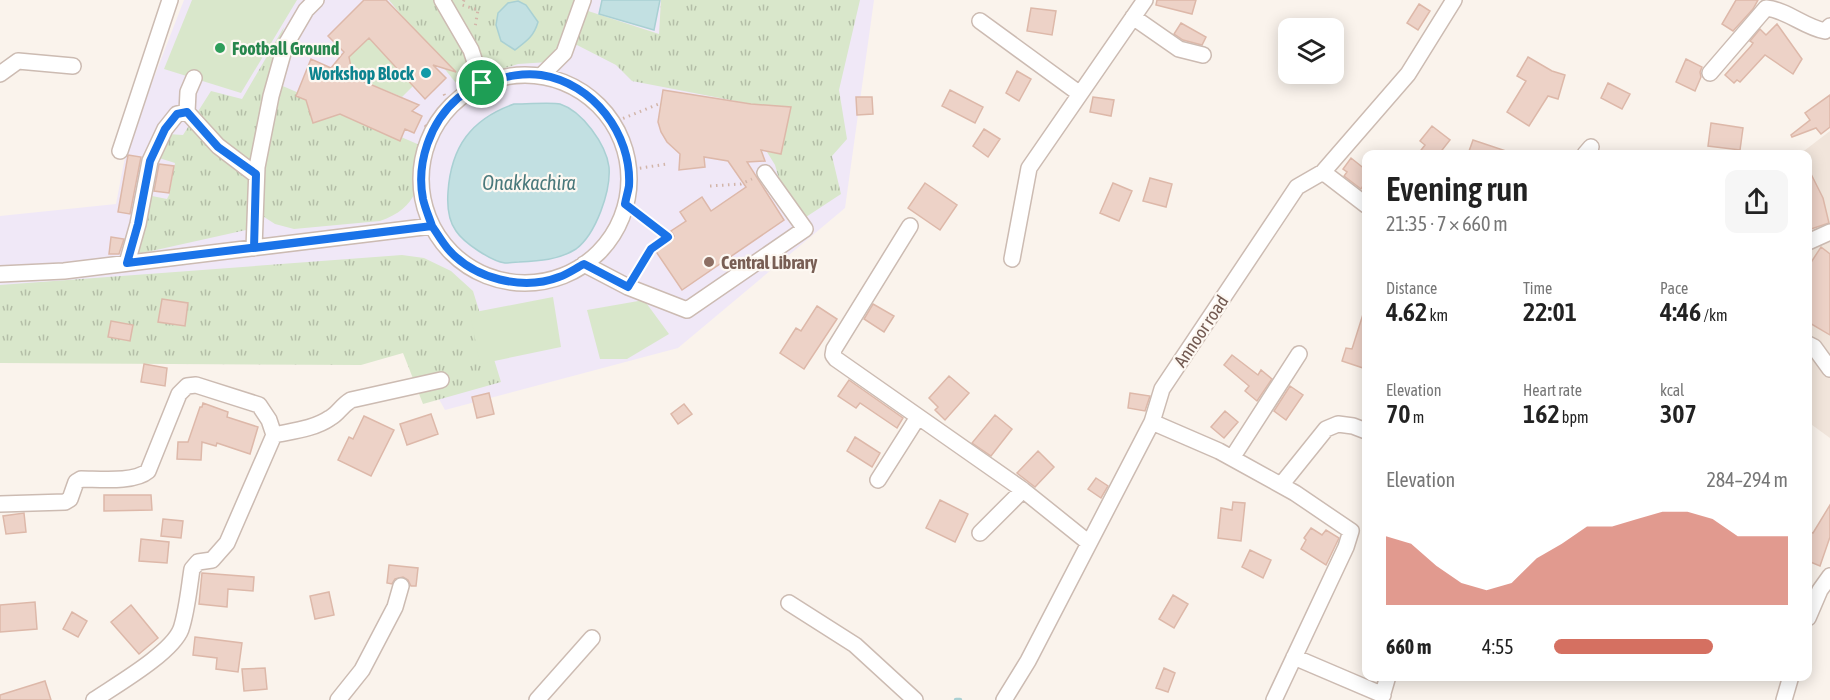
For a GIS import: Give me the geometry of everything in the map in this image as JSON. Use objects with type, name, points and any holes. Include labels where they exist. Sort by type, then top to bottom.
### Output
[{"type":"street","points":[[120,151],[170,0]]},
{"type":"street","points":[[254,248],[256,174],[271,96],[285,46],[306,10],[316,0]]},
{"type":"street","points":[[442,0],[471,50],[482,83]]},
{"type":"street","points":[[542,75],[564,53],[583,0]]},
{"type":"street","points":[[1012,259],[1029,168],[1145,0]]},
{"type":"street","name":"Annoor road","points":[[1004,700],[1028,661],[1152,422],[1162,389],[1297,187],[1323,171],[1408,74],[1454,0]]},
{"type":"street","points":[[1710,73],[1762,4],[1814,29],[1825,31],[1830,26]]},
{"type":"street","points":[[454,21],[462,5]]},
{"type":"street","points":[[1133,17],[1179,49],[1203,55]]},
{"type":"street","points":[[980,21],[1080,94]]},
{"type":"street","points":[[0,74],[18,61],[73,66]]},
{"type":"street","points":[[512,75],[542,75],[572,85],[596,102],[616,127],[626,156],[628,170],[629,186],[622,216],[607,243],[584,264],[558,278],[529,283],[499,280],[472,269],[449,250],[432,226],[423,199],[421,171],[429,129],[440,119],[447,101],[458,98],[482,83],[512,75]]},
{"type":"street","points":[[194,78],[188,92],[187,112],[218,147],[256,174]]},
{"type":"street","points":[[127,263],[138,224],[150,161],[165,129],[177,114],[187,112]]},
{"type":"street","points":[[1323,171],[1362,202]]},
{"type":"street","points":[[584,264],[628,287],[687,310],[805,229],[765,173]]},
{"type":"street","points":[[0,274],[64,271],[432,226]]},
{"type":"street","points":[[910,226],[834,349],[833,355],[1023,490],[1089,543]]},
{"type":"street","points":[[1812,241],[1828,235]]},
{"type":"street","points":[[1812,346],[1830,369]]},
{"type":"street","points":[[1232,458],[1299,354]]},
{"type":"street","points":[[274,435],[321,423],[333,416],[341,405],[351,400],[441,380]]},
{"type":"street","points":[[0,504],[65,502],[70,499],[76,482],[81,479],[134,478],[144,475],[148,471],[179,393],[187,386],[196,385],[259,405],[269,420],[274,435],[227,543],[212,560],[198,562],[192,569],[180,631],[167,648],[153,660],[94,700]]},
{"type":"street","points":[[878,480],[918,417]]},
{"type":"street","points":[[1152,422],[1232,458],[1281,485],[1351,531],[1347,547],[1274,700]]},
{"type":"street","points":[[1281,485],[1326,429],[1338,423],[1362,429]]},
{"type":"street","points":[[980,533],[1023,490]]},
{"type":"street","points":[[1812,609],[1820,590],[1830,576]]},
{"type":"street","points":[[338,700],[362,670],[395,608],[401,586]]},
{"type":"street","points":[[789,603],[855,645],[915,700]]},
{"type":"street","points":[[537,700],[592,638]]},
{"type":"street","points":[[1294,657],[1382,698],[1387,681]]},
{"type":"street","points":[[1784,700],[1790,681]]},
{"type":"path","points":[[462,5],[478,10]]},
{"type":"path","points":[[612,123],[661,103]]},
{"type":"path","points":[[628,170],[667,164]]},
{"type":"path","points":[[710,186],[741,184],[765,173]]},
{"type":"path","points":[[625,204],[668,237],[651,249],[628,287]]},
{"type":"shaded area","points":[[184,0],[874,0],[845,208],[678,348],[445,410],[411,348],[0,362],[0,216],[116,204],[127,147]]},
{"type":"shaded area","points":[[1830,131],[1830,438],[1812,425],[1812,150],[1805,150]]},
{"type":"green space","name":"Football Ground","points":[[192,0],[297,0],[241,93],[164,69]]},
{"type":"green space","points":[[389,0],[435,0],[482,83],[464,93]]},
{"type":"green space","points":[[446,0],[578,0],[563,42],[548,62],[518,64],[499,70],[489,69]]},
{"type":"green space","points":[[661,0],[860,0],[839,90],[847,139],[832,156],[841,194],[806,217],[779,179],[775,165],[767,152],[781,153],[790,107],[751,104],[632,81],[616,65],[577,45],[570,48],[585,10],[659,34]]},
{"type":"green space","points":[[284,27],[266,94],[251,177],[246,230],[138,254],[135,245],[146,199],[152,196],[167,199],[169,195],[175,163],[159,158],[168,134],[183,135],[211,91],[242,99]]},
{"type":"green space","points":[[369,38],[413,86],[402,97],[353,77],[349,57]]},
{"type":"green space","points":[[278,84],[422,146],[419,183],[403,209],[380,221],[294,229],[275,224],[261,215],[262,174]]},
{"type":"green space","points":[[402,255],[424,258],[451,271],[473,291],[501,382],[423,404],[403,353],[361,365],[0,363],[0,285]]},
{"type":"green space","points":[[553,297],[561,347],[480,364],[470,313]]},
{"type":"green space","points":[[644,300],[669,334],[627,359],[600,359],[587,310]]},
{"type":"water","points":[[602,0],[660,0],[654,30],[599,14]]},
{"type":"water","points":[[518,1],[526,5],[538,22],[530,38],[515,50],[501,41],[496,25],[498,13],[508,3]]},
{"type":"water","name":"Onakkachira","points":[[556,103],[568,108],[592,130],[607,158],[608,188],[596,223],[576,249],[556,258],[526,262],[499,262],[465,241],[453,227],[450,218],[448,197],[450,176],[459,148],[475,127],[486,118],[514,104]]},
{"type":"building","name":"Workshop Block","points":[[364,0],[386,0],[456,72],[433,65],[446,78],[425,99],[369,38],[349,57],[353,77],[419,105],[412,111],[422,116],[414,133],[405,129],[400,141],[340,114],[313,123],[306,100],[296,96],[311,59],[331,68],[344,52],[328,36]]},
{"type":"building","points":[[1157,0],[1196,0],[1192,14],[1156,5]]},
{"type":"building","points":[[1736,0],[1758,0],[1733,31],[1722,24]]},
{"type":"building","points":[[1419,4],[1430,11],[1418,30],[1407,23]]},
{"type":"building","points":[[1031,8],[1056,11],[1052,35],[1027,31]]},
{"type":"building","points":[[1181,23],[1206,37],[1202,45],[1183,40],[1174,34]]},
{"type":"building","points":[[1777,24],[1802,59],[1793,74],[1765,55],[1740,82],[1737,80],[1734,83],[1725,75],[1751,46],[1753,43],[1750,41],[1760,29],[1766,35]]},
{"type":"building","points":[[1528,57],[1552,71],[1565,75],[1558,99],[1548,96],[1529,126],[1507,112],[1526,81],[1517,76]]},
{"type":"building","points":[[1686,59],[1702,67],[1701,77],[1695,91],[1676,82]]},
{"type":"building","points":[[1017,71],[1031,79],[1019,101],[1006,93]]},
{"type":"building","points":[[1608,83],[1630,94],[1622,109],[1601,98]]},
{"type":"building","points":[[663,90],[751,104],[791,107],[781,154],[761,150],[765,161],[747,162],[784,220],[682,290],[655,250],[674,236],[671,231],[686,221],[680,212],[702,197],[711,211],[746,187],[728,161],[704,157],[705,167],[679,170],[680,154],[667,142],[658,122]]},
{"type":"building","points":[[950,90],[983,107],[975,123],[942,106]]},
{"type":"building","points":[[1830,95],[1830,127],[1821,134],[1816,128],[1792,137],[1791,135],[1810,120],[1805,113]]},
{"type":"building","points":[[856,97],[872,97],[873,114],[857,115]]},
{"type":"building","points":[[1093,97],[1114,100],[1111,116],[1090,112]]},
{"type":"building","points":[[1711,123],[1743,128],[1740,150],[1708,146]]},
{"type":"building","points":[[1432,126],[1450,140],[1442,150],[1421,150],[1425,145],[1420,141]]},
{"type":"building","points":[[984,129],[1000,139],[988,157],[973,146]]},
{"type":"building","points":[[1473,140],[1503,150],[1469,150]]},
{"type":"building","points":[[128,155],[141,157],[130,214],[118,212]]},
{"type":"building","points":[[1351,158],[1362,167],[1361,189],[1344,176],[1347,172],[1343,169]]},
{"type":"building","points":[[159,164],[174,166],[169,193],[154,191]]},
{"type":"building","points":[[1812,176],[1823,198],[1829,223],[1812,229]]},
{"type":"building","points":[[1150,178],[1172,184],[1166,207],[1143,201]]},
{"type":"building","points":[[925,183],[957,205],[940,230],[908,208]]},
{"type":"building","points":[[1113,183],[1132,191],[1119,221],[1100,213]]},
{"type":"building","points":[[111,237],[124,239],[119,254],[109,254]]},
{"type":"building","points":[[1821,247],[1830,254],[1830,335],[1812,324],[1812,261]]},
{"type":"building","points":[[162,299],[188,303],[185,326],[158,322]]},
{"type":"building","points":[[873,304],[894,316],[884,332],[864,319]]},
{"type":"building","points":[[817,306],[837,319],[804,369],[780,353],[796,328],[801,331]]},
{"type":"building","points":[[1362,317],[1362,368],[1342,361],[1346,348],[1352,349]]},
{"type":"building","points":[[111,321],[133,325],[130,341],[108,337]]},
{"type":"building","points":[[1232,355],[1258,375],[1261,370],[1272,379],[1257,401],[1245,391],[1249,386],[1224,365]]},
{"type":"building","points":[[144,364],[167,368],[165,386],[141,382]]},
{"type":"building","points":[[949,376],[969,393],[945,420],[935,410],[938,407],[929,398]]},
{"type":"building","points":[[849,380],[903,418],[897,428],[860,403],[856,408],[838,396]]},
{"type":"building","points":[[1290,386],[1303,395],[1286,420],[1274,411]]},
{"type":"building","points":[[489,393],[494,414],[477,418],[472,397]]},
{"type":"building","points":[[1130,393],[1150,396],[1145,411],[1128,408]]},
{"type":"building","points":[[203,403],[228,412],[227,417],[258,427],[250,454],[217,443],[216,446],[202,442],[201,460],[177,459],[178,442],[188,442]]},
{"type":"building","points":[[684,404],[692,414],[678,424],[671,414]]},
{"type":"building","points":[[1225,411],[1238,422],[1224,438],[1211,427]]},
{"type":"building","points":[[431,414],[438,434],[407,445],[400,424]]},
{"type":"building","points":[[995,415],[1012,429],[991,456],[972,443]]},
{"type":"building","points":[[364,416],[394,430],[371,476],[338,460],[349,437],[353,439]]},
{"type":"building","points":[[855,437],[880,453],[872,467],[847,451]]},
{"type":"building","points":[[1038,451],[1054,467],[1035,487],[1017,473]]},
{"type":"building","points":[[1096,478],[1108,486],[1101,498],[1088,489]]},
{"type":"building","points":[[104,495],[151,495],[152,510],[104,511]]},
{"type":"building","points":[[940,500],[968,514],[955,542],[926,528]]},
{"type":"building","points":[[1233,502],[1245,503],[1241,541],[1218,538],[1221,508],[1232,510]]},
{"type":"building","points":[[1830,505],[1830,537],[1820,566],[1812,563],[1813,533]]},
{"type":"building","points":[[24,513],[26,532],[6,534],[3,516]]},
{"type":"building","points":[[163,519],[183,521],[181,538],[161,536]]},
{"type":"building","points":[[1311,528],[1322,535],[1326,530],[1339,538],[1326,565],[1301,549],[1306,540],[1304,538]]},
{"type":"building","points":[[141,539],[169,542],[167,563],[139,561]]},
{"type":"building","points":[[1250,550],[1271,560],[1263,578],[1242,567]]},
{"type":"building","points":[[389,565],[418,568],[416,586],[411,586],[403,577],[395,579],[392,584],[387,583]]},
{"type":"building","points":[[202,573],[254,577],[253,591],[228,589],[227,607],[199,604]]},
{"type":"building","points":[[329,592],[334,615],[315,619],[310,596]]},
{"type":"building","points":[[1173,595],[1188,604],[1174,628],[1159,619]]},
{"type":"building","points":[[35,602],[37,629],[0,632],[0,605]]},
{"type":"building","points":[[131,605],[158,638],[139,654],[111,622]]},
{"type":"building","points":[[72,612],[87,621],[78,637],[63,629]]},
{"type":"building","points":[[195,637],[242,643],[238,672],[216,669],[217,658],[193,655]]},
{"type":"building","points":[[265,668],[267,689],[244,691],[242,669]]},
{"type":"building","points":[[1164,668],[1175,673],[1168,692],[1156,688]]},
{"type":"building","points":[[45,681],[51,700],[0,700],[0,695]]},
{"type":"place","name":"Football Ground","points":[[220,48]]},
{"type":"place","name":"Workshop Block","points":[[426,73]]},
{"type":"place","name":"Central Library","points":[[709,262]]},
{"type":"route","points":[[482,83],[458,98],[440,119],[427,144],[421,171],[423,199],[432,226],[254,248],[127,263],[138,224],[150,161],[165,129],[177,114],[187,112],[218,147],[256,174],[254,248],[343,237],[432,226],[449,250],[472,269],[499,280],[529,283],[558,278],[584,264],[628,287],[651,249],[668,237],[625,204],[629,186],[626,156],[616,127],[596,102],[572,85],[542,75],[512,75],[482,83]]}]
